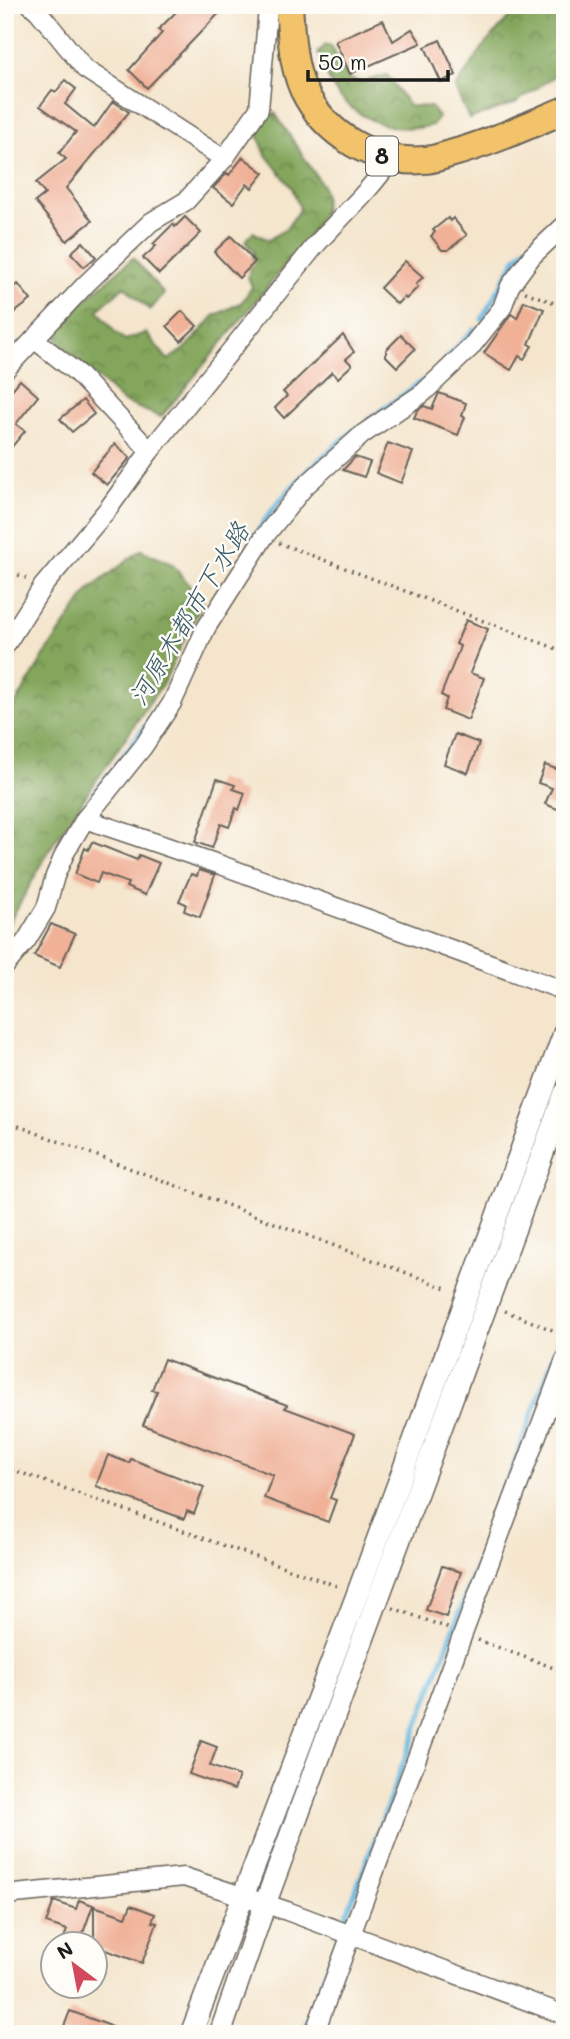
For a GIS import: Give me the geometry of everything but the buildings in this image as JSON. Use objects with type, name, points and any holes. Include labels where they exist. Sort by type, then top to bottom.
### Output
[{"type":"main road","name":"8","points":[[289,5],[293,50],[303,89],[326,123],[358,148],[391,159],[426,160],[480,146],[565,110]]},
{"type":"street","points":[[5,370],[87,283],[150,222],[186,201],[224,159],[259,109],[268,9],[271,5]]},
{"type":"street","points":[[36,7],[85,69],[224,159]]},
{"type":"street","points":[[5,646],[43,586],[108,509],[150,451],[313,247],[378,179],[391,159]]},
{"type":"street","points":[[5,966],[26,941],[46,908],[65,853],[85,819],[143,747],[172,703],[206,628],[264,537],[305,486],[363,434],[423,393],[470,348],[502,308],[510,286],[532,256],[565,225]]},
{"type":"street","points":[[34,339],[76,373],[150,451]]},
{"type":"street","points":[[85,819],[221,865],[565,991]]},
{"type":"street","points":[[191,2034],[357,1595],[565,1031]]},
{"type":"street","points":[[220,2034],[265,1904],[565,1093]]},
{"type":"street","points":[[314,2034],[565,1360]]},
{"type":"street","points":[[5,1895],[184,1877],[265,1904],[565,2015]]},
{"type":"path","points":[[510,286],[565,307]]},
{"type":"path","points":[[264,537],[565,652]]},
{"type":"path","points":[[5,570],[43,586]]},
{"type":"path","points":[[5,1121],[466,1296]]},
{"type":"path","points":[[503,1311],[565,1335]]},
{"type":"path","points":[[5,1467],[357,1595]]},
{"type":"path","points":[[392,1608],[565,1672]]},
{"type":"green space","points":[[521,5],[565,5],[565,69],[515,103],[469,119],[455,88],[485,44]]},
{"type":"green space","points":[[326,45],[331,46],[349,79],[361,82],[387,75],[409,106],[431,107],[438,117],[433,125],[409,128],[385,125],[352,108],[331,84],[318,52]]},
{"type":"green space","points":[[275,113],[322,185],[325,201],[319,220],[306,240],[161,417],[123,402],[58,341],[55,332],[85,300],[133,258],[164,294],[150,310],[124,286],[98,310],[125,340],[146,333],[168,360],[188,346],[214,316],[242,302],[252,287],[248,277],[254,252],[245,242],[253,232],[268,240],[286,229],[300,209],[292,188],[266,155],[257,133],[269,116]]},
{"type":"green space","points":[[141,550],[172,564],[203,601],[165,680],[53,844],[5,930],[5,721],[48,650],[89,590]]},
{"type":"waterway","name":"河原木都市下水路","points":[[482,319],[517,257],[565,210]]},
{"type":"waterway","name":"河原木都市下水路","points":[[447,358],[474,329]]},
{"type":"waterway","name":"河原木都市下水路","points":[[368,420],[425,379]]},
{"type":"waterway","name":"河原木都市下水路","points":[[252,541],[285,494],[357,428]]},
{"type":"waterway","name":"河原木都市下水路","points":[[73,823],[159,708]]},
{"type":"waterway","name":"河原木都市下水路","points":[[5,952],[23,930]]},
{"type":"waterway","points":[[302,2034],[565,1325]]}]
